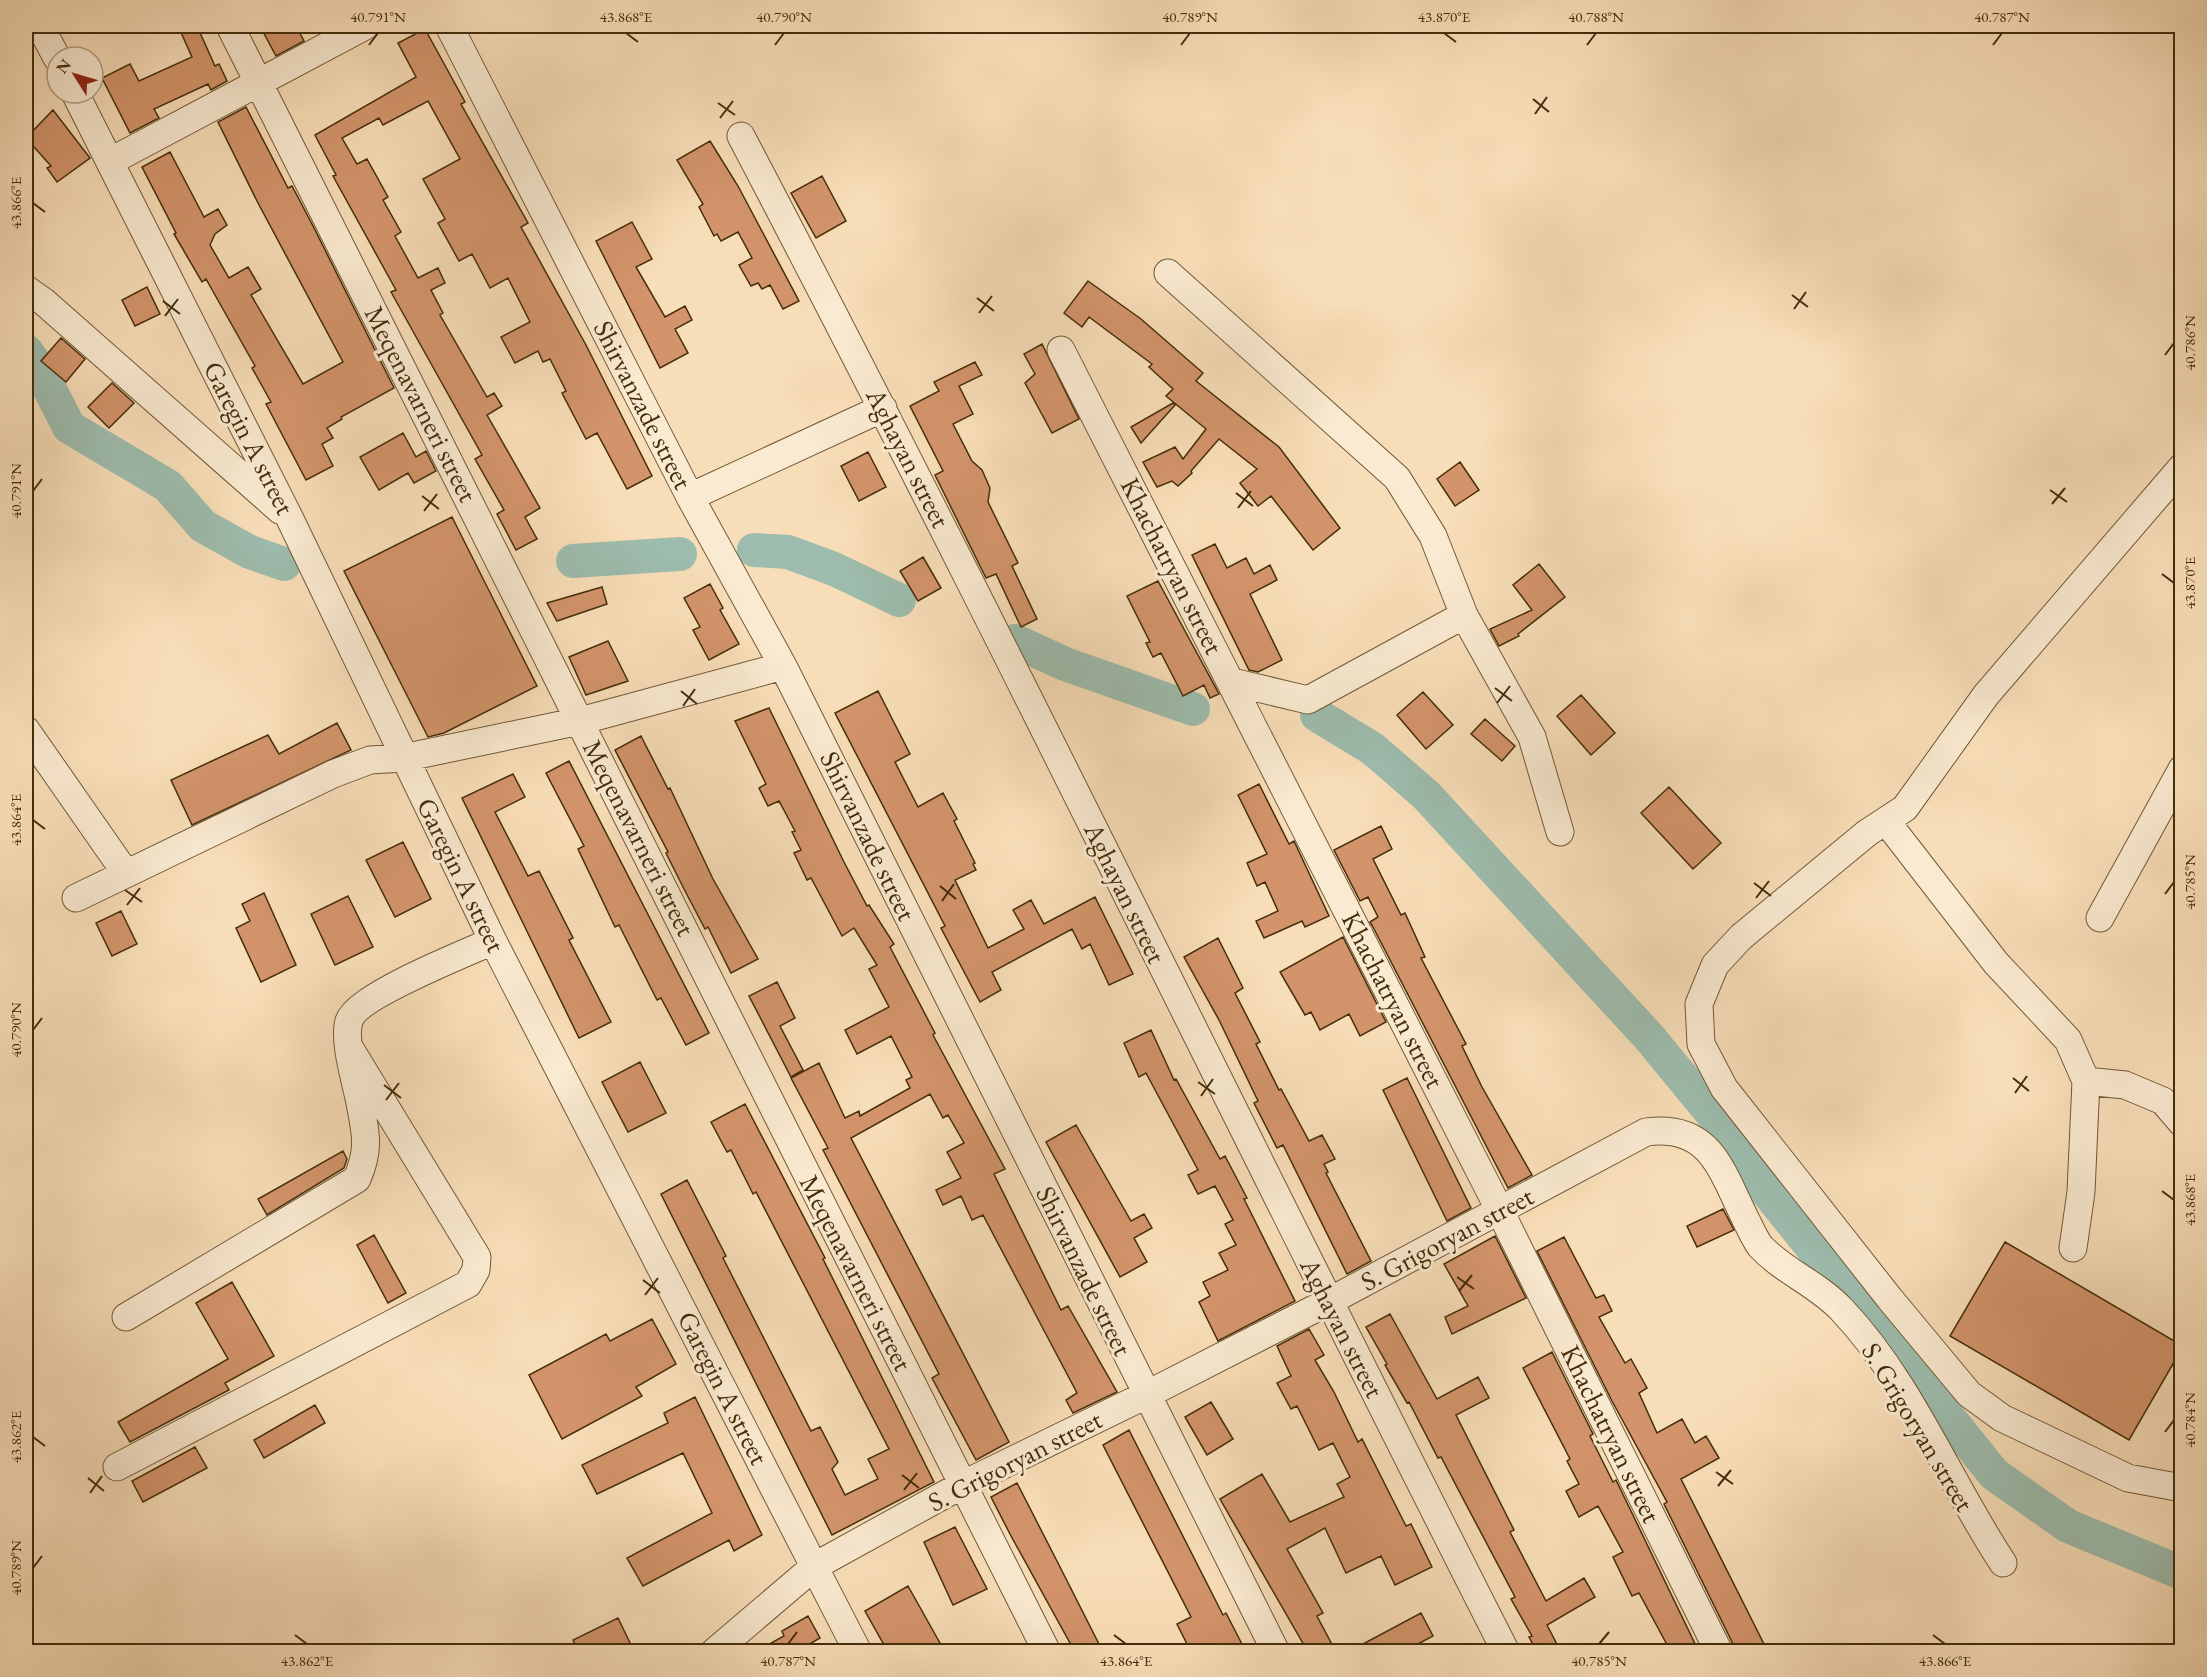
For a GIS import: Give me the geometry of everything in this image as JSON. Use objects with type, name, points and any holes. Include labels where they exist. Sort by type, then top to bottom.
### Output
[{"type":"street","points":[[40,26],[50,45]]},
{"type":"street","name":"Meqenavarneri street","points":[[230,26],[1047,1652]]},
{"type":"street","points":[[111,161],[365,26]]},
{"type":"street","name":"Shirvanzade street","points":[[449,26],[690,497],[783,666],[1276,1652]]},
{"type":"street","name":"Garegin A street","points":[[81,105],[290,519],[493,941],[858,1652]]},
{"type":"street","name":"Aghayan street","points":[[741,136],[883,408],[1328,1302],[1506,1652]]},
{"type":"street","points":[[1168,273],[1397,478],[1433,536],[1464,615],[1532,737],[1560,832]]},
{"type":"street","points":[[26,289],[43,301],[290,519]]},
{"type":"street","name":"Khachatryan street","points":[[1061,350],[1500,1211],[1719,1652]]},
{"type":"street","points":[[690,497],[883,408]]},
{"type":"street","points":[[2181,467],[1986,695],[1905,808],[1867,833],[1741,937],[1715,964],[1699,1004],[1701,1044],[1724,1088],[1890,1299],[1969,1394],[2002,1418],[2128,1478],[2181,1488]]},
{"type":"street","points":[[1232,682],[1308,700],[1464,615]]},
{"type":"street","points":[[76,898],[125,872],[333,774],[370,760],[404,758],[580,721],[783,666]]},
{"type":"street","points":[[26,730],[125,872]]},
{"type":"street","points":[[2100,918],[2181,769]]},
{"type":"street","points":[[1886,821],[1996,963],[2068,1040],[2086,1081],[2081,1192],[2073,1248]]},
{"type":"street","points":[[126,1317],[357,1179],[364,1163],[368,1143],[349,1047],[349,1020],[362,1005],[382,993],[493,941]]},
{"type":"street","points":[[117,1467],[468,1284],[476,1270],[477,1257],[349,1047]]},
{"type":"street","points":[[2086,1081],[2125,1085],[2163,1101],[2181,1123]]},
{"type":"street","name":"S. Grigoryan street","points":[[714,1652],[815,1566],[962,1485],[1328,1302],[1646,1132],[1665,1129],[1684,1132],[1702,1143],[1713,1157],[1758,1243],[1775,1261],[1819,1289],[1843,1311],[1893,1375],[1977,1525],[2003,1563]]},
{"type":"building","points":[[178,26],[197,26],[215,66],[219,64],[227,81],[211,90],[208,84],[154,109],[159,118],[130,133],[105,84],[105,76],[130,64],[139,81],[192,57]]},
{"type":"building","points":[[260,26],[296,26],[304,41],[276,56]]},
{"type":"building","points":[[425,29],[465,102],[461,104],[528,223],[521,227],[586,345],[652,476],[627,489],[597,433],[586,439],[562,393],[566,391],[550,359],[543,362],[538,351],[515,363],[501,337],[530,322],[508,278],[490,288],[472,254],[459,261],[438,223],[445,219],[423,179],[460,159],[428,101],[383,125],[379,118],[342,138],[357,164],[367,159],[388,197],[383,200],[401,232],[395,236],[418,278],[438,268],[445,283],[431,290],[443,313],[440,315],[487,397],[494,393],[502,406],[487,415],[540,508],[525,517],[537,539],[516,550],[497,514],[504,510],[475,459],[482,455],[391,292],[396,290],[333,176],[336,175],[315,135],[416,77],[398,43]]},
{"type":"building","points":[[246,107],[288,188],[292,186],[394,388],[341,417],[342,419],[327,428],[333,438],[322,444],[333,466],[306,480],[266,404],[271,402],[252,368],[255,366],[206,279],[202,282],[174,234],[176,233],[142,167],[170,152],[204,217],[218,209],[227,225],[215,234],[210,245],[229,278],[248,267],[261,289],[251,295],[303,384],[343,362],[258,203],[218,122]]},
{"type":"building","points":[[53,110],[90,158],[57,182],[47,168],[51,166],[26,138]]},
{"type":"building","points":[[710,141],[738,186],[799,301],[783,309],[770,285],[762,289],[758,283],[751,286],[739,265],[752,258],[738,232],[721,241],[717,234],[714,236],[699,207],[703,204],[677,160]]},
{"type":"building","points":[[822,176],[846,221],[816,238],[791,193]]},
{"type":"building","points":[[632,222],[652,259],[636,267],[665,317],[685,306],[692,320],[675,329],[688,353],[660,368],[596,241]]},
{"type":"building","points":[[1088,281],[1141,319],[1203,373],[1196,381],[1279,447],[1340,528],[1313,550],[1271,496],[1258,506],[1240,483],[1257,469],[1219,439],[1191,471],[1192,473],[1178,486],[1172,481],[1157,487],[1143,462],[1175,447],[1183,459],[1206,429],[1166,396],[1173,389],[1149,367],[1152,364],[1089,317],[1082,327],[1064,313]]},
{"type":"building","points":[[147,287],[160,314],[135,326],[122,300]]},
{"type":"building","points":[[61,338],[85,359],[66,382],[41,361]]},
{"type":"building","points":[[1042,344],[1079,419],[1052,433],[1025,383],[1035,374],[1024,354]]},
{"type":"building","points":[[975,362],[982,375],[959,386],[973,414],[953,424],[972,461],[982,470],[990,488],[988,502],[1018,563],[1012,566],[1037,619],[1021,627],[996,574],[986,578],[935,475],[943,471],[910,406],[939,391],[934,382]]},
{"type":"building","points":[[112,383],[134,403],[109,428],[88,407]]},
{"type":"building","points":[[1173,403],[1175,405],[1141,443],[1131,427]]},
{"type":"building","points":[[403,433],[416,457],[426,451],[436,471],[414,483],[408,473],[379,490],[360,457]]},
{"type":"building","points":[[868,452],[886,487],[859,501],[841,466]]},
{"type":"building","points":[[1460,462],[1479,490],[1455,506],[1437,479]]},
{"type":"building","points":[[452,517],[537,686],[444,733],[428,737],[344,571]]},
{"type":"building","points":[[1215,544],[1227,568],[1246,558],[1254,574],[1270,565],[1277,580],[1250,594],[1282,660],[1258,672],[1249,670],[1192,555]]},
{"type":"building","points":[[923,557],[941,588],[918,601],[900,571]]},
{"type":"building","points":[[1539,564],[1565,597],[1518,634],[1519,636],[1499,646],[1490,629],[1532,610],[1513,585]]},
{"type":"building","points":[[1158,581],[1219,694],[1210,698],[1204,685],[1183,696],[1161,653],[1153,657],[1146,643],[1150,642],[1127,596]]},
{"type":"building","points":[[710,584],[723,608],[720,610],[739,644],[709,660],[693,630],[700,627],[684,598]]},
{"type":"building","points":[[602,587],[607,604],[557,621],[547,603]]},
{"type":"building","points":[[608,641],[628,681],[586,695],[569,657]]},
{"type":"building","points":[[878,691],[910,754],[895,762],[918,807],[943,793],[957,819],[954,821],[975,863],[973,864],[976,870],[955,880],[988,948],[1024,929],[1013,910],[1031,900],[1044,924],[1095,897],[1133,974],[1109,985],[1090,944],[1082,949],[1072,929],[992,972],[1001,990],[980,1002],[941,928],[945,926],[835,713]]},
{"type":"building","points":[[1423,692],[1453,725],[1426,749],[1397,715]]},
{"type":"building","points":[[1581,695],[1615,733],[1591,755],[1557,716]]},
{"type":"building","points":[[769,708],[867,906],[869,905],[894,944],[890,947],[935,1033],[933,1035],[1005,1169],[994,1174],[1061,1310],[1068,1306],[1117,1392],[1073,1413],[1066,1400],[1077,1393],[983,1215],[972,1220],[961,1196],[943,1205],[936,1190],[961,1178],[947,1152],[964,1143],[948,1115],[943,1118],[930,1094],[851,1138],[1009,1442],[976,1460],[932,1378],[939,1374],[823,1150],[828,1148],[791,1078],[819,1063],[845,1118],[859,1111],[860,1116],[910,1088],[906,1080],[912,1077],[891,1036],[857,1054],[845,1030],[889,1007],[869,969],[877,965],[854,928],[842,936],[811,878],[807,880],[794,853],[801,850],[792,832],[795,831],[779,801],[768,806],[759,788],[766,784],[735,721]]},
{"type":"building","points":[[1485,719],[1515,746],[1502,761],[1471,734]]},
{"type":"building","points":[[337,723],[351,750],[192,825],[171,780],[268,735],[279,754]]},
{"type":"building","points":[[641,736],[668,789],[670,788],[713,879],[758,959],[731,973],[708,927],[705,929],[684,889],[666,853],[668,852],[615,750]]},
{"type":"building","points":[[569,761],[709,1033],[686,1045],[661,998],[657,1000],[619,925],[615,927],[578,849],[584,846],[546,773]]},
{"type":"building","points":[[513,774],[525,797],[495,812],[528,876],[539,871],[573,938],[569,940],[611,1022],[579,1038],[462,798]]},
{"type":"building","points":[[1259,784],[1289,844],[1294,841],[1329,916],[1305,927],[1302,921],[1264,938],[1256,921],[1278,911],[1265,882],[1257,886],[1247,863],[1267,854],[1238,795]]},
{"type":"building","points":[[1669,787],[1721,843],[1693,869],[1641,813]]},
{"type":"building","points":[[1381,826],[1392,849],[1373,859],[1401,915],[1405,913],[1425,957],[1421,958],[1466,1044],[1462,1046],[1482,1087],[1532,1175],[1508,1188],[1370,922],[1378,917],[1368,897],[1360,901],[1334,850]]},
{"type":"building","points":[[403,842],[431,899],[395,917],[366,860]]},
{"type":"building","points":[[264,893],[296,965],[261,982],[236,928],[250,921],[242,904]]},
{"type":"building","points":[[348,896],[373,947],[335,965],[311,914]]},
{"type":"building","points":[[121,911],[137,944],[112,956],[96,923]]},
{"type":"building","points":[[1343,937],[1386,1022],[1360,1036],[1349,1014],[1320,1030],[1311,1012],[1305,1015],[1280,972]]},
{"type":"building","points":[[1218,938],[1243,988],[1235,993],[1260,1042],[1256,1044],[1279,1090],[1281,1089],[1309,1141],[1322,1135],[1335,1159],[1324,1164],[1328,1172],[1326,1173],[1371,1261],[1347,1274],[1283,1145],[1277,1148],[1254,1103],[1258,1101],[1219,1020],[1184,957]]},
{"type":"building","points":[[777,982],[795,1018],[780,1026],[803,1070],[791,1077],[749,996]]},
{"type":"building","points":[[1151,1030],[1174,1080],[1176,1079],[1220,1159],[1225,1156],[1295,1301],[1218,1341],[1199,1302],[1210,1296],[1203,1282],[1228,1270],[1219,1253],[1236,1245],[1225,1224],[1233,1220],[1215,1186],[1198,1194],[1188,1175],[1198,1170],[1146,1073],[1139,1077],[1124,1043]]},
{"type":"building","points":[[640,1062],[666,1113],[628,1132],[602,1082]]},
{"type":"building","points":[[1407,1078],[1471,1208],[1447,1221],[1383,1090]]},
{"type":"building","points":[[745,1104],[825,1258],[823,1259],[934,1482],[832,1535],[661,1194],[687,1180],[726,1256],[723,1258],[811,1431],[820,1427],[838,1462],[832,1469],[845,1495],[878,1479],[868,1459],[889,1449],[756,1192],[753,1194],[731,1150],[727,1152],[711,1122]]},
{"type":"building","points":[[1076,1125],[1131,1221],[1144,1214],[1152,1228],[1134,1238],[1147,1262],[1120,1277],[1046,1142]]},
{"type":"building","points":[[343,1151],[347,1159],[344,1168],[267,1215],[258,1199]]},
{"type":"building","points":[[1723,1209],[1734,1230],[1697,1247],[1687,1226]]},
{"type":"building","points":[[374,1235],[406,1293],[388,1303],[357,1245]]},
{"type":"building","points":[[1495,1236],[1526,1298],[1452,1334],[1445,1317],[1468,1306],[1444,1264]]},
{"type":"building","points":[[1564,1237],[1596,1298],[1604,1295],[1612,1311],[1599,1317],[1625,1363],[1631,1359],[1647,1388],[1639,1393],[1657,1433],[1682,1419],[1695,1443],[1706,1436],[1719,1458],[1681,1479],[1768,1652],[1737,1652],[1664,1504],[1667,1502],[1612,1401],[1537,1251]]},
{"type":"building","points":[[2005,1242],[2181,1345],[2181,1350],[2129,1440],[1950,1336]]},
{"type":"building","points":[[232,1282],[274,1356],[225,1383],[229,1390],[130,1442],[118,1422],[228,1359],[196,1303]]},
{"type":"building","points":[[1390,1314],[1437,1399],[1478,1377],[1489,1398],[1456,1415],[1514,1530],[1510,1532],[1546,1601],[1584,1578],[1595,1597],[1547,1625],[1561,1652],[1537,1652],[1529,1637],[1532,1636],[1511,1599],[1515,1597],[1441,1457],[1438,1458],[1409,1402],[1407,1403],[1385,1365],[1387,1364],[1366,1327]]},
{"type":"building","points":[[652,1319],[676,1364],[636,1387],[642,1396],[562,1439],[529,1375],[606,1334],[610,1341]]},
{"type":"building","points":[[1309,1329],[1324,1355],[1315,1360],[1334,1392],[1358,1442],[1362,1439],[1406,1526],[1411,1524],[1432,1567],[1395,1585],[1381,1556],[1346,1573],[1325,1528],[1287,1549],[1323,1613],[1317,1616],[1336,1652],[1308,1652],[1220,1499],[1262,1474],[1290,1522],[1344,1497],[1337,1484],[1350,1477],[1333,1443],[1319,1450],[1297,1406],[1291,1409],[1277,1383],[1291,1376],[1277,1346]]},
{"type":"building","points":[[1552,1352],[1593,1434],[1590,1436],[1613,1482],[1616,1480],[1699,1652],[1671,1652],[1639,1593],[1632,1596],[1613,1557],[1623,1552],[1598,1506],[1579,1517],[1566,1491],[1579,1484],[1567,1461],[1570,1459],[1523,1368]]},
{"type":"building","points":[[695,1397],[762,1535],[734,1551],[729,1540],[643,1586],[627,1558],[712,1513],[683,1453],[597,1494],[582,1465],[668,1423],[664,1413]]},
{"type":"building","points":[[1211,1402],[1233,1439],[1207,1455],[1185,1417]]},
{"type":"building","points":[[315,1405],[325,1423],[264,1458],[254,1440]]},
{"type":"building","points":[[1129,1430],[1223,1615],[1226,1613],[1246,1652],[1191,1652],[1177,1624],[1191,1617],[1103,1445]]},
{"type":"building","points":[[195,1447],[207,1468],[143,1502],[132,1481]]},
{"type":"building","points":[[1017,1483],[1103,1652],[1075,1652],[991,1497]]},
{"type":"building","points":[[955,1527],[987,1589],[953,1605],[924,1542]]},
{"type":"building","points":[[908,1586],[945,1652],[888,1652],[865,1611]]},
{"type":"building","points":[[1421,1613],[1433,1636],[1403,1652],[1348,1652]]},
{"type":"building","points":[[808,1616],[820,1638],[796,1652],[755,1652],[784,1636],[782,1631]]},
{"type":"building","points":[[618,1618],[630,1643],[611,1652],[578,1652],[573,1640]]},
{"type":"waterway","points":[[26,351],[40,370],[69,427],[168,486],[203,526],[250,552],[284,564]]},
{"type":"waterway","points":[[754,550],[788,552],[834,569],[899,600]]},
{"type":"waterway","points":[[573,561],[680,554]]},
{"type":"waterway","points":[[1015,641],[1065,664],[1193,709]]},
{"type":"waterway","points":[[1317,715],[1373,749],[1426,795],[1649,1037],[1723,1127],[1757,1179],[1994,1474],[2068,1526],[2182,1573]]}]
